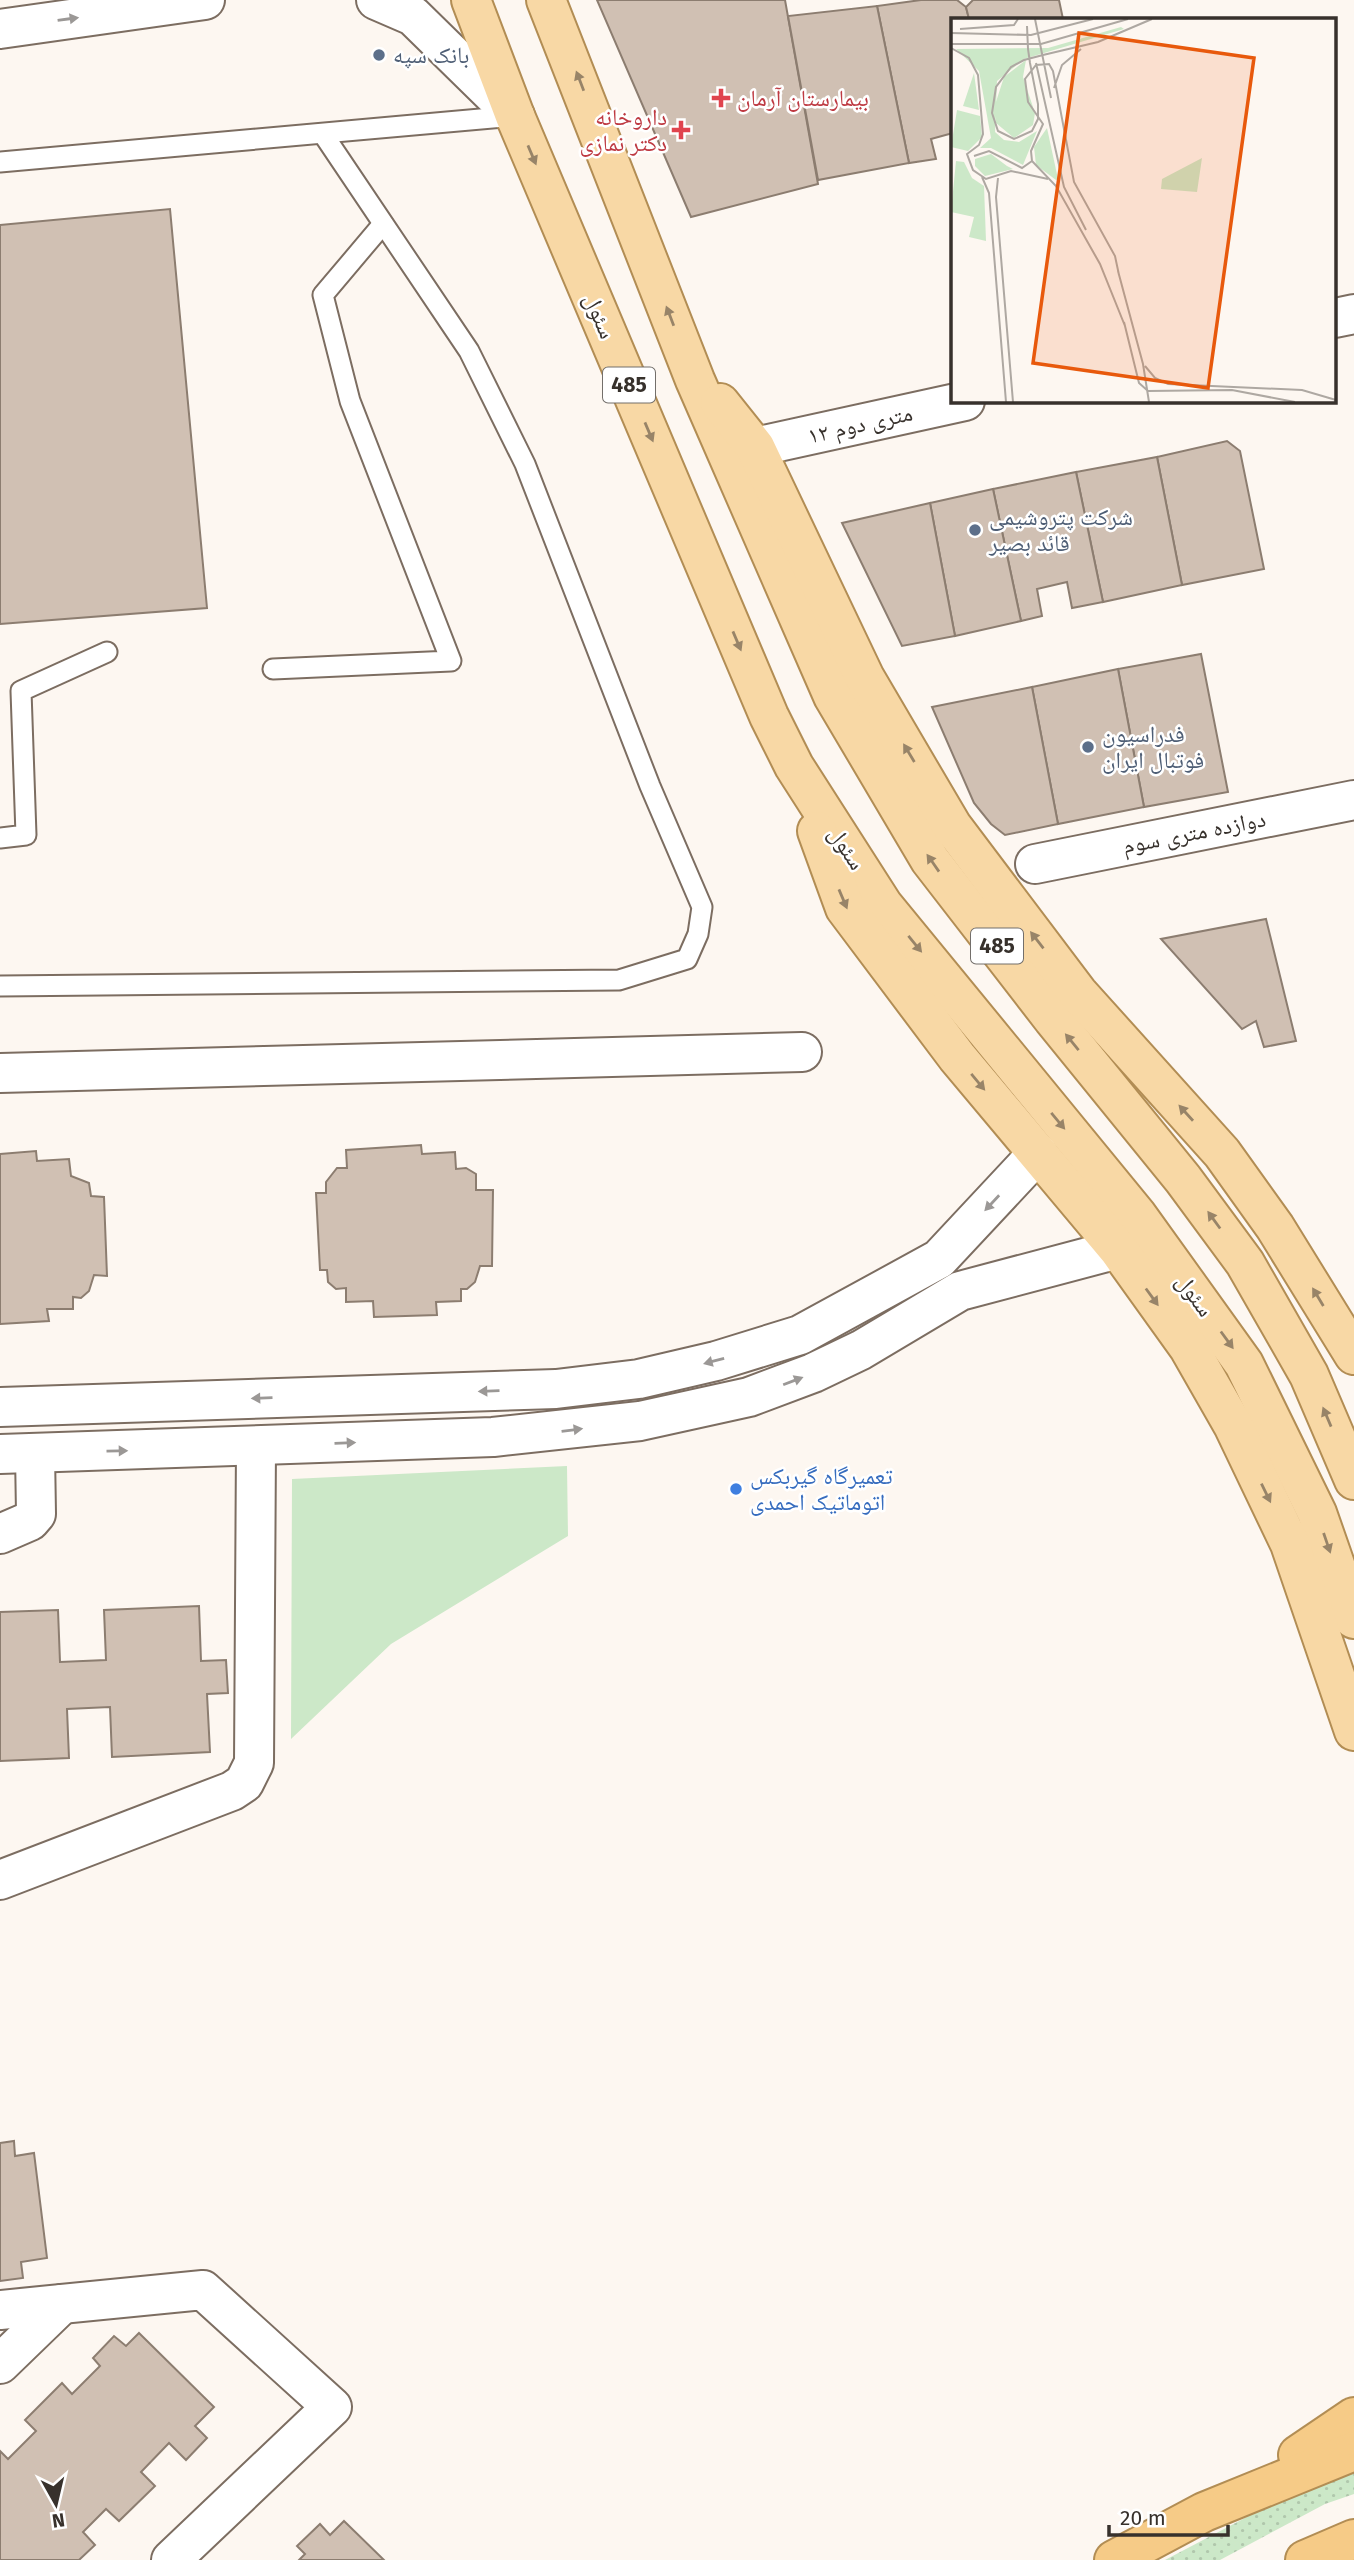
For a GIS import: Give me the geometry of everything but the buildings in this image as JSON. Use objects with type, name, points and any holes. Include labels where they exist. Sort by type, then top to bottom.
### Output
[{"type":"highway","points":[[1114,2560],[1204,2512],[1325,2439],[1354,2417]]},
{"type":"highway","points":[[1204,2512],[1354,2451]]},
{"type":"highway","points":[[1305,2560],[1354,2539]]},
{"type":"main road","name":"سئول","points":[[471,0],[515,116],[763,703],[794,766],[883,905],[1137,1215],[1244,1364],[1317,1513],[1354,1619]]},
{"type":"main road","name":"485","points":[[546,0],[695,380],[833,696],[930,860],[1053,1019],[1183,1178],[1245,1263],[1309,1375],[1354,1480]]},
{"type":"main road","points":[[695,380],[730,413],[755,447],[854,657],[952,826],[1078,993],[1222,1153],[1275,1227],[1354,1355]]},
{"type":"main road","points":[[794,766],[845,908],[957,1057],[1118,1249],[1189,1348],[1233,1425],[1290,1544],[1354,1731]]},
{"type":"street","points":[[0,29],[205,0]]},
{"type":"street","points":[[376,0],[413,16],[515,116]]},
{"type":"street","points":[[1336,318],[1354,314]]},
{"type":"street","name":"۱۲ متری دوم","points":[[755,447],[960,402]]},
{"type":"street","name":"دوازده متری سوم","points":[[1035,864],[1354,800]]},
{"type":"street","points":[[0,1073],[802,1052]]},
{"type":"street","points":[[0,1407],[556,1389],[639,1379],[716,1362],[800,1335],[939,1259],[1038,1153]]},
{"type":"street","points":[[31,1453],[256,1447],[547,1433],[640,1421],[749,1397],[813,1373],[921,1317],[960,1292],[1118,1249]]},
{"type":"street","points":[[0,1534],[30,1521],[36,1514],[31,1453],[58,1404]]},
{"type":"street","points":[[0,1880],[232,1791],[244,1783],[254,1763],[256,1447]]},
{"type":"street","points":[[0,2310],[203,2290],[332,2407],[171,2560]]},
{"type":"street","points":[[0,2364],[62,2304]]},
{"type":"lane","points":[[0,162],[515,116]]},
{"type":"lane","points":[[0,986],[619,980],[687,959],[698,934],[702,907],[650,786],[526,464],[468,351],[323,134]]},
{"type":"lane","points":[[273,669],[451,661],[350,401],[323,295],[383,224]]},
{"type":"lane","points":[[0,838],[26,835],[21,691],[107,652]]},
{"type":"green space","points":[[567,1466],[568,1536],[391,1644],[291,1739],[292,1479]]},
{"type":"green space","points":[[1354,2467],[1354,2494],[1325,2504],[1220,2560],[1165,2560],[1304,2487]]},
{"type":"place","name":"بانک سپه","points":[[379,55]]},
{"type":"place","name":"بیمارستان آرمان","points":[[721,98]]},
{"type":"place","name":"داروخانه دکتر نمازی","points":[[681,130]]},
{"type":"place","name":"شرکت پتروشیمی قائد بصیر","points":[[975,530]]},
{"type":"place","name":"فدراسیون فوتبال ایران","points":[[1088,747]]},
{"type":"place","name":"تعمیرگاه گیربکس اتوماتیک احمدی","points":[[736,1489]]}]
